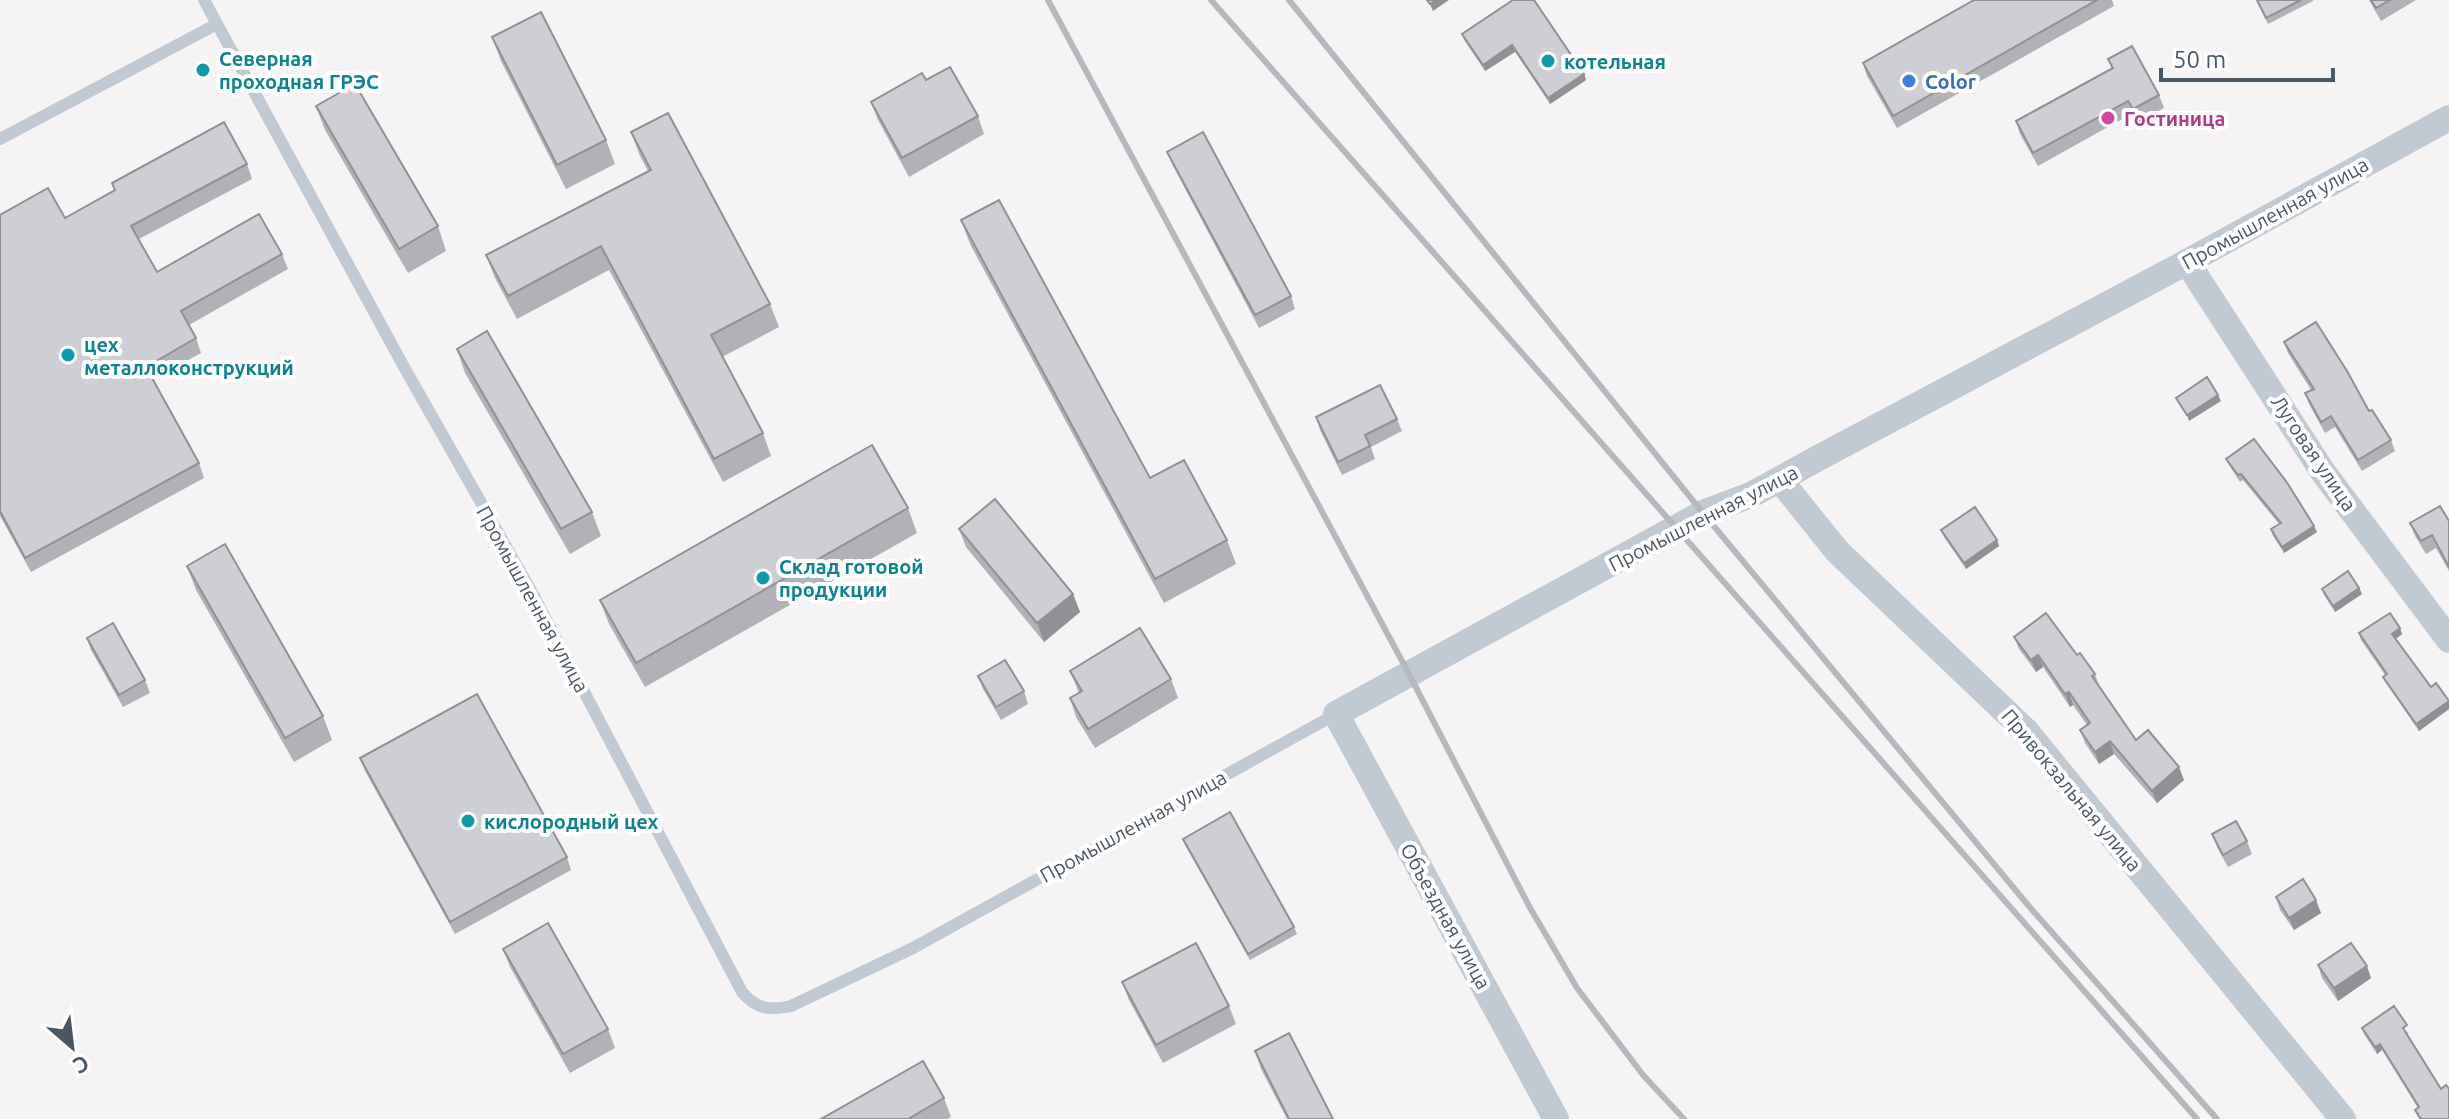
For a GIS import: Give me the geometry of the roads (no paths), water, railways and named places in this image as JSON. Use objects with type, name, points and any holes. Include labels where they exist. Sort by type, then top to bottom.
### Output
[{"type":"street","name":"Промышленная улица","points":[[1336,714],[1703,513],[1780,480],[2449,118]]},
{"type":"street","name":"Луговая улица","points":[[2187,262],[2323,472],[2449,640]]},
{"type":"street","name":"Привокзальная улица","points":[[1780,480],[1837,551],[2026,731],[2343,1119]]},
{"type":"street","name":"Объездная улица","points":[[1336,714],[1556,1119]]},
{"type":"lane","points":[[0,139],[217,24],[204,0]]},
{"type":"lane","name":"Промышленная улица","points":[[217,24],[404,367],[529,587],[742,992],[757,1007],[778,1009],[791,1006],[913,948],[1336,714]]},
{"type":"railway","points":[[1048,0],[1409,674],[1529,906],[1577,988],[1643,1075],[1684,1119]]},
{"type":"railway","points":[[1211,0],[2197,1119]]},
{"type":"railway","points":[[1289,0],[1703,513],[2027,904],[2217,1119]]},
{"type":"place","name":"котельная","points":[[1548,61]]},
{"type":"place","name":"Северная проходная ГРЭС","points":[[203,70]]},
{"type":"place","name":"Color","points":[[1909,81]]},
{"type":"place","name":"Гостиница","points":[[2108,118]]},
{"type":"place","name":"цех металлоконструкций","points":[[68,355]]},
{"type":"place","name":"Склад готовой продукции","points":[[763,578]]},
{"type":"place","name":"кислородный цех","points":[[468,821]]}]
